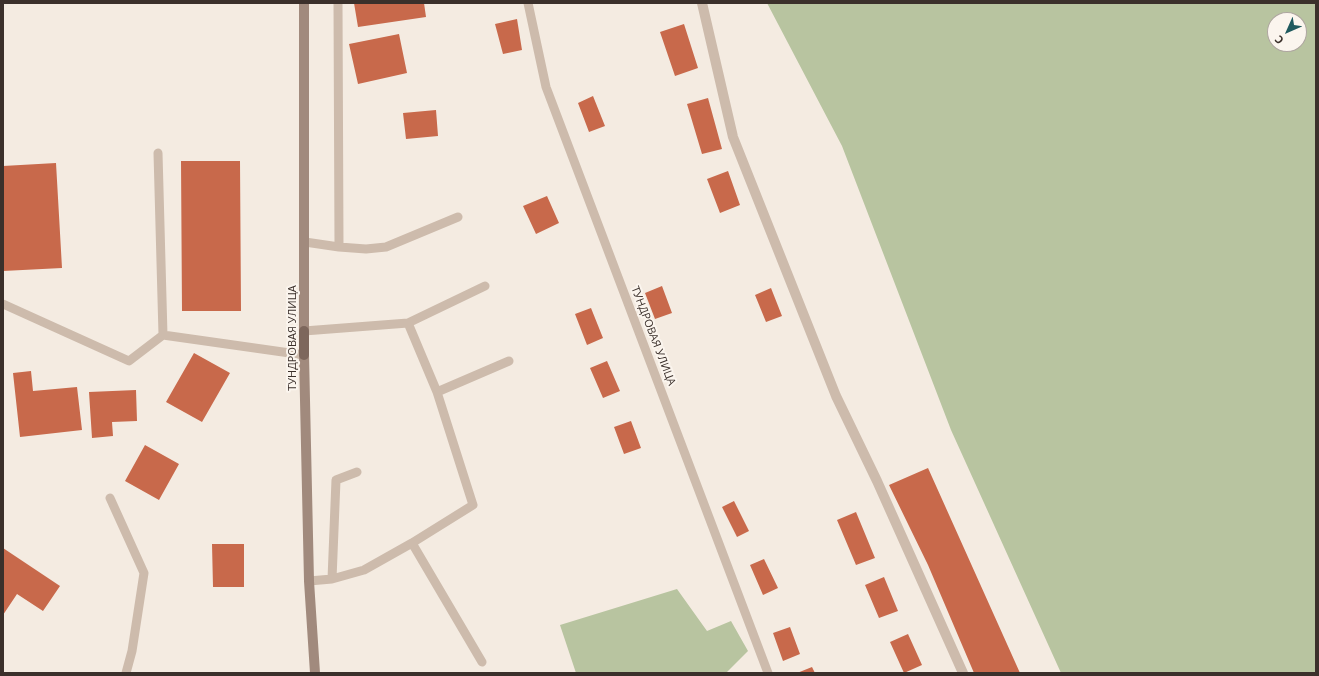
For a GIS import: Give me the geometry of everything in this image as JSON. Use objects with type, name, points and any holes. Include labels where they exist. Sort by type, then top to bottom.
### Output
[{"type":"main road","name":"ТУНДРОВАЯ УЛИЦА","points":[[304,3],[304,355],[309,581],[315,673]]},
{"type":"street","points":[[702,3],[733,137],[836,396],[877,481],[964,673]]},
{"type":"lane","points":[[338,3],[339,247]]},
{"type":"lane","name":"ТУНДРОВАЯ УЛИЦА","points":[[528,3],[546,87],[768,673]]},
{"type":"lane","points":[[158,153],[163,335]]},
{"type":"lane","points":[[305,242],[366,249],[386,247],[458,217]]},
{"type":"lane","points":[[304,331],[408,323],[485,286]]},
{"type":"lane","points":[[3,304],[129,361],[163,335],[304,355]]},
{"type":"lane","points":[[309,581],[332,579],[364,570],[412,543],[473,504],[437,392],[408,323]]},
{"type":"lane","points":[[437,392],[509,361]]},
{"type":"lane","points":[[332,579],[336,480],[357,472]]},
{"type":"lane","points":[[110,498],[144,573],[132,651],[126,673]]},
{"type":"lane","points":[[412,543],[482,662]]},
{"type":"green space","points":[[767,3],[1316,3],[1316,673],[1061,673],[951,430],[842,146]]},
{"type":"green space","points":[[677,589],[707,631],[731,621],[748,651],[726,673],[576,673],[560,625]]},
{"type":"building","points":[[354,3],[424,3],[426,17],[358,27]]},
{"type":"building","points":[[517,19],[522,50],[503,54],[495,24]]},
{"type":"building","points":[[684,24],[698,68],[675,76],[660,32]]},
{"type":"building","points":[[399,34],[407,73],[358,84],[349,44]]},
{"type":"building","points":[[593,96],[605,126],[589,132],[578,103]]},
{"type":"building","points":[[708,98],[722,149],[702,154],[687,104]]},
{"type":"building","points":[[436,110],[438,136],[406,139],[403,113]]},
{"type":"building","points":[[181,161],[240,161],[241,311],[182,311]]},
{"type":"building","points":[[56,163],[62,268],[3,271],[3,166]]},
{"type":"building","points":[[728,171],[740,205],[720,213],[707,179]]},
{"type":"building","points":[[547,196],[559,223],[536,234],[523,206]]},
{"type":"building","points":[[662,286],[672,313],[655,319],[645,293]]},
{"type":"building","points":[[771,288],[782,316],[766,322],[755,295]]},
{"type":"building","points":[[591,308],[603,338],[587,345],[575,314]]},
{"type":"building","points":[[194,353],[230,373],[202,422],[166,402]]},
{"type":"building","points":[[607,361],[620,391],[603,398],[590,368]]},
{"type":"building","points":[[31,371],[33,391],[77,387],[82,430],[20,437],[13,373]]},
{"type":"building","points":[[136,390],[137,421],[112,422],[113,436],[92,438],[89,392]]},
{"type":"building","points":[[631,421],[641,448],[624,454],[614,427]]},
{"type":"building","points":[[145,445],[179,464],[159,500],[125,481]]},
{"type":"building","points":[[928,468],[1020,673],[974,673],[928,565],[889,485]]},
{"type":"building","points":[[734,501],[749,531],[737,537],[722,507]]},
{"type":"building","points":[[856,512],[875,558],[856,565],[837,520]]},
{"type":"building","points":[[212,544],[244,544],[244,587],[213,587]]},
{"type":"building","points":[[3,548],[60,586],[43,611],[17,594],[3,615]]},
{"type":"building","points":[[764,559],[778,588],[763,595],[750,565]]},
{"type":"building","points":[[884,577],[898,611],[879,618],[865,585]]},
{"type":"building","points":[[790,627],[800,654],[783,661],[773,633]]},
{"type":"building","points":[[908,634],[922,665],[904,673],[890,642]]},
{"type":"building","points":[[812,667],[815,673],[797,673]]}]
